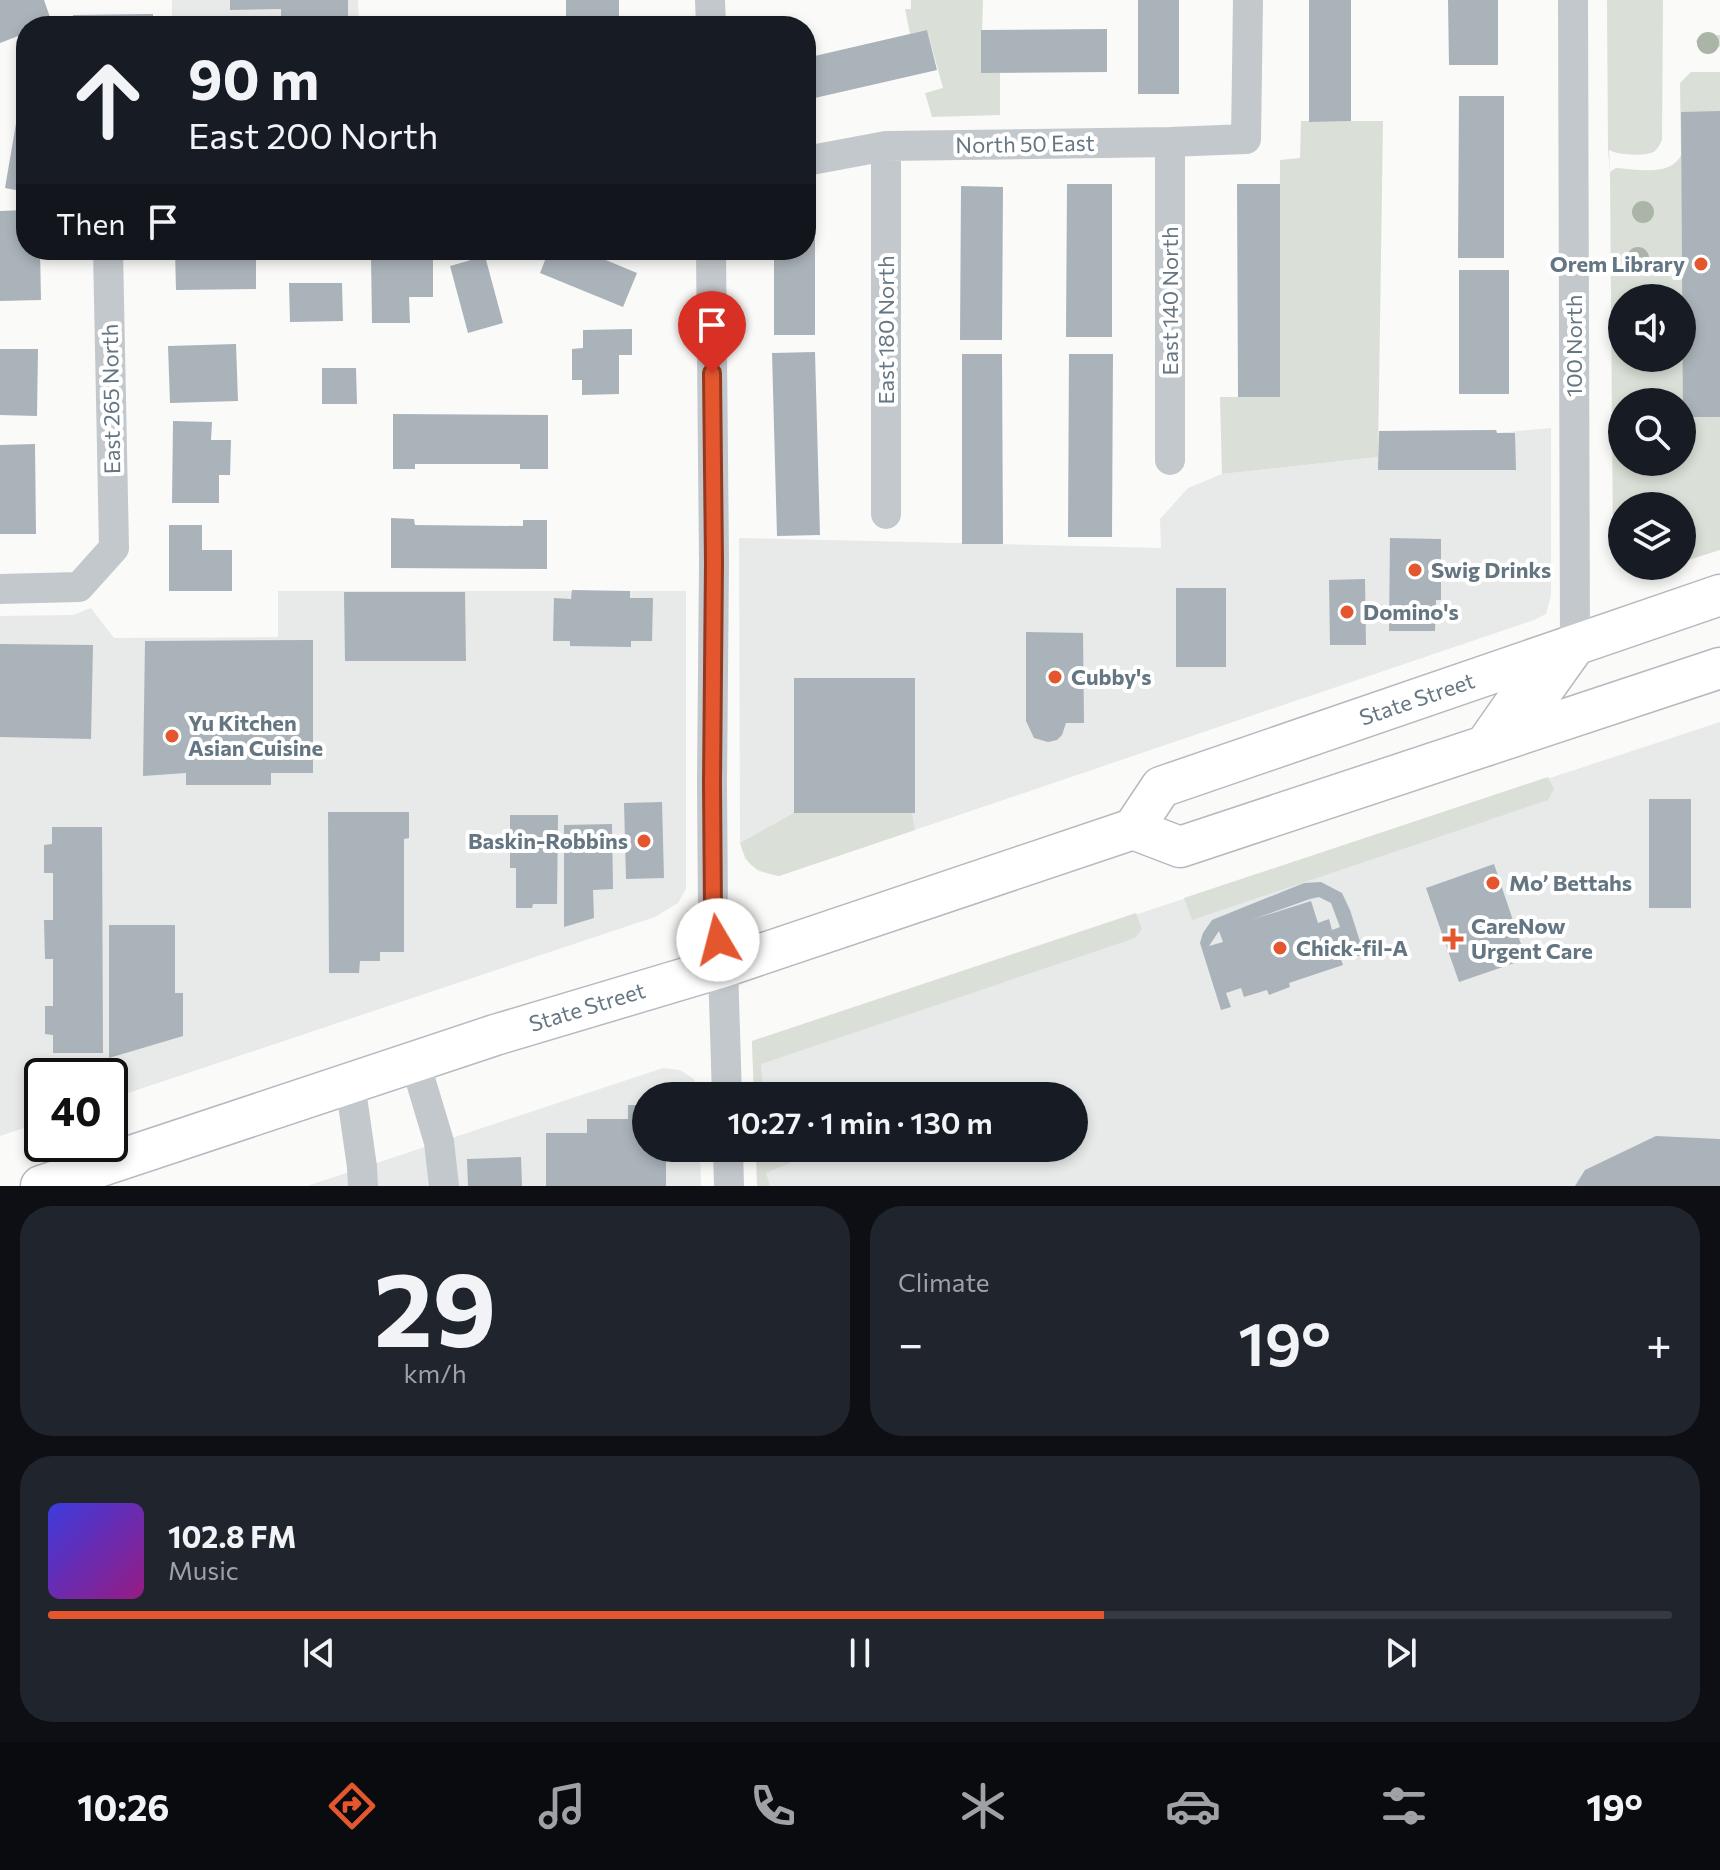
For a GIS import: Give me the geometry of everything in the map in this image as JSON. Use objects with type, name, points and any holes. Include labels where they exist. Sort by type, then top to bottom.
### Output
[{"type":"main road","name":"State Street","points":[[41,1186],[495,1035],[723,967],[1133,829],[1161,787],[1720,595]]},
{"type":"main road","points":[[1485,746],[1513,706],[1538,697],[1575,645]]},
{"type":"main road","points":[[1133,829],[1180,847],[1720,668]]},
{"type":"street","name":"North 50 East","points":[[816,159],[886,146],[1246,139],[1248,0]]},
{"type":"street","name":"100 North","points":[[1573,0],[1575,645]]},
{"type":"street","name":"East 140 North","points":[[1170,142],[1170,460]]},
{"type":"street","name":"East 180 North","points":[[886,146],[886,514]]},
{"type":"street","name":"East 265 North","points":[[0,589],[79,587],[114,548],[108,260]]},
{"type":"street","points":[[711,260],[713,913],[723,967],[727,1082]]},
{"type":"street","points":[[415,1062],[439,1142],[444,1186]]},
{"type":"street","points":[[350,1083],[363,1186]]},
{"type":"street","points":[[728,1162],[729,1186]]},
{"type":"shaded area","points":[[172,0],[358,0],[359,16],[172,16]]},
{"type":"shaded area","points":[[911,0],[983,0],[981,72],[1000,73],[1000,115],[932,117],[925,93],[943,88],[927,30],[910,34],[905,9],[911,9]]},
{"type":"shaded area","points":[[1607,0],[1663,0],[1662,140],[1655,151],[1646,154],[1609,150],[1610,172],[1616,168],[1661,169],[1676,162],[1681,155],[1680,83],[1691,72],[1720,72],[1720,550],[1696,558],[1696,492],[1613,492],[1612,476],[1696,476],[1696,388],[1612,388],[1612,372],[1696,372],[1696,284],[1611,284],[1608,149]]},
{"type":"shaded area","points":[[1720,35],[1720,47],[1700,48],[1696,41],[1699,36]]},
{"type":"shaded area","points":[[1301,121],[1383,121],[1378,457],[1222,474],[1220,397],[1279,397],[1280,160],[1300,158]]},
{"type":"shaded area","points":[[1551,428],[1551,595],[1546,614],[779,876],[758,871],[745,859],[740,843],[739,538],[1161,548],[1160,519],[1188,488],[1222,474],[1378,457],[1379,431],[1496,430],[1497,433]]},
{"type":"shaded area","points":[[278,591],[686,591],[686,889],[678,903],[655,917],[128,1093],[128,1058],[24,1058],[24,1128],[0,1136],[0,616],[73,615],[91,608],[114,638],[278,637]]},
{"type":"shaded area","points":[[1720,722],[1720,1186],[757,1186],[756,1162],[1088,1162],[1088,1082],[753,1082],[752,1041]]},
{"type":"shaded area","points":[[1548,777],[1554,789],[1548,800],[1192,920],[1184,898]]},
{"type":"shaded area","points":[[794,813],[912,813],[915,830],[779,876],[754,867],[740,843]]},
{"type":"shaded area","points":[[1136,913],[1142,929],[1135,938],[761,1064],[762,1082],[753,1082],[752,1041]]},
{"type":"shaded area","points":[[663,1068],[680,1070],[694,1079],[695,1082],[632,1082],[632,1162],[700,1162],[701,1186],[307,1186]]},
{"type":"shaded area","points":[[756,1162],[790,1162],[766,1173],[770,1186],[757,1186]]},
{"type":"building","points":[[0,0],[44,0],[50,16],[16,16],[16,37],[0,43]]},
{"type":"building","points":[[230,0],[348,0],[348,16],[281,16],[281,9],[230,10]]},
{"type":"building","points":[[566,0],[619,0],[619,16],[566,16]]},
{"type":"building","points":[[1138,0],[1179,0],[1179,94],[1138,94]]},
{"type":"building","points":[[1309,0],[1351,0],[1351,121],[1309,122]]},
{"type":"building","points":[[1448,0],[1498,0],[1498,65],[1449,65]]},
{"type":"building","points":[[153,14],[153,16],[73,16]]},
{"type":"building","points":[[1107,29],[1107,72],[981,73],[981,30]]},
{"type":"building","points":[[927,30],[937,70],[816,98],[816,56]]},
{"type":"building","points":[[1459,96],[1504,96],[1504,258],[1458,258]]},
{"type":"building","name":"Orem Library","points":[[1720,111],[1720,417],[1696,417],[1696,388],[1683,388],[1683,372],[1696,372],[1696,284],[1682,284],[1681,112]]},
{"type":"building","points":[[16,124],[16,190],[5,188]]},
{"type":"building","points":[[1067,184],[1112,184],[1112,337],[1066,337]]},
{"type":"building","points":[[1237,184],[1280,184],[1280,397],[1238,397]]},
{"type":"building","points":[[961,186],[1003,187],[1002,340],[960,340]]},
{"type":"building","points":[[16,210],[16,260],[40,260],[41,300],[0,301],[0,211]]},
{"type":"building","points":[[175,260],[256,260],[256,289],[176,290]]},
{"type":"building","points":[[371,260],[433,260],[433,297],[409,297],[410,323],[372,323]]},
{"type":"building","points":[[471,260],[486,260],[503,323],[468,333],[450,266]]},
{"type":"building","points":[[545,260],[606,260],[637,273],[623,307],[540,273]]},
{"type":"building","points":[[774,260],[815,260],[815,335],[774,335]]},
{"type":"building","points":[[1459,270],[1509,270],[1509,394],[1459,394]]},
{"type":"building","points":[[289,283],[342,283],[343,321],[290,322]]},
{"type":"building","points":[[632,329],[632,355],[619,355],[619,394],[582,395],[582,380],[572,380],[572,349],[583,348],[583,330]]},
{"type":"building","points":[[236,344],[238,401],[170,403],[168,346]]},
{"type":"building","points":[[0,349],[38,349],[37,416],[0,415]]},
{"type":"building","points":[[815,352],[820,535],[777,536],[772,353]]},
{"type":"building","points":[[962,354],[1002,354],[1003,544],[962,544]]},
{"type":"building","points":[[1069,354],[1113,354],[1112,537],[1068,537]]},
{"type":"building","points":[[322,368],[356,368],[357,404],[322,404]]},
{"type":"building","points":[[393,414],[548,415],[548,469],[520,469],[520,464],[415,464],[415,469],[393,469]]},
{"type":"building","points":[[173,421],[212,422],[211,440],[231,440],[230,475],[219,475],[219,503],[172,503]]},
{"type":"building","points":[[1496,430],[1497,433],[1515,433],[1516,470],[1378,470],[1379,431]]},
{"type":"building","points":[[35,444],[36,534],[0,534],[0,445]]},
{"type":"building","points":[[391,518],[414,519],[415,525],[523,526],[523,520],[547,520],[547,569],[391,568]]},
{"type":"building","points":[[169,525],[202,525],[202,550],[232,550],[232,591],[169,591]]},
{"type":"building","name":"Swig Drinks","points":[[1390,538],[1441,539],[1441,600],[1436,600],[1435,631],[1389,631]]},
{"type":"building","name":"Domino's","points":[[1365,579],[1366,645],[1330,645],[1329,580]]},
{"type":"building","points":[[1176,588],[1226,588],[1226,667],[1176,667]]},
{"type":"building","points":[[572,590],[630,591],[630,598],[653,598],[652,641],[631,641],[631,647],[570,646],[570,641],[553,641],[554,598],[571,599]]},
{"type":"building","points":[[344,592],[465,592],[466,661],[345,661]]},
{"type":"building","name":"Cubby's","points":[[1026,632],[1083,633],[1084,723],[1066,723],[1057,740],[1048,742],[1034,738],[1026,721]]},
{"type":"building","points":[[313,640],[313,773],[271,773],[271,785],[186,785],[186,773],[143,776],[145,641]]},
{"type":"building","points":[[0,644],[93,645],[91,739],[0,737]]},
{"type":"building","points":[[794,678],[915,678],[915,813],[794,813]]},
{"type":"building","points":[[1649,799],[1691,799],[1691,908],[1649,908]]},
{"type":"building","name":"Baskin-Robbins","points":[[662,802],[664,878],[626,879],[624,803]]},
{"type":"building","points":[[328,812],[409,812],[409,838],[404,839],[404,952],[380,952],[380,961],[360,961],[359,973],[329,973]]},
{"type":"building","points":[[510,815],[558,815],[557,904],[516,908],[516,868],[510,868]]},
{"type":"building","points":[[612,824],[613,889],[593,890],[594,918],[564,927],[564,825]]},
{"type":"building","points":[[52,827],[102,827],[103,1053],[53,1053],[53,1035],[45,1034],[45,1006],[53,1006],[53,959],[45,959],[44,920],[53,920],[53,873],[44,873],[44,845],[52,844]]},
{"type":"building","points":[[1494,864],[1526,959],[1459,982],[1426,888]]},
{"type":"building","name":"Chick-fil-A","points":[[1321,882],[1342,893],[1364,954],[1351,958],[1348,951],[1339,954],[1343,965],[1289,983],[1290,987],[1269,995],[1267,990],[1244,997],[1241,988],[1226,993],[1231,1007],[1221,1010],[1200,943],[1203,933],[1212,920],[1304,883]],"holes":[[[1319,897],[1331,903],[1340,927],[1332,930],[1329,919],[1318,923],[1311,901],[1251,920]],[[1219,931],[1223,942],[1209,946]]]},
{"type":"building","points":[[109,925],[175,925],[175,993],[183,993],[183,1036],[109,1058]]},
{"type":"building","points":[[628,1105],[632,1105],[632,1162],[666,1162],[666,1186],[546,1186],[546,1133],[587,1133],[587,1119],[628,1119]]},
{"type":"building","points":[[1656,1136],[1720,1139],[1720,1186],[1575,1186],[1585,1170]]},
{"type":"building","points":[[521,1157],[522,1186],[468,1186],[467,1159]]},
{"type":"place","name":"Orem Library","points":[[1701,264]]},
{"type":"place","name":"Swig Drinks","points":[[1415,570]]},
{"type":"place","name":"Domino's","points":[[1347,612]]},
{"type":"place","name":"Cubby's","points":[[1055,677]]},
{"type":"place","name":"Yu Kitchen Asian Cuisine","points":[[172,736]]},
{"type":"place","name":"Baskin-Robbins","points":[[644,841]]},
{"type":"place","name":"Mo’ Bettahs","points":[[1493,883]]},
{"type":"place","name":"CareNow Urgent Care","points":[[1453,939]]},
{"type":"place","name":"Chick-fil-A","points":[[1280,948]]},
{"type":"route","points":[[712,373],[713,913],[718,940]]}]
